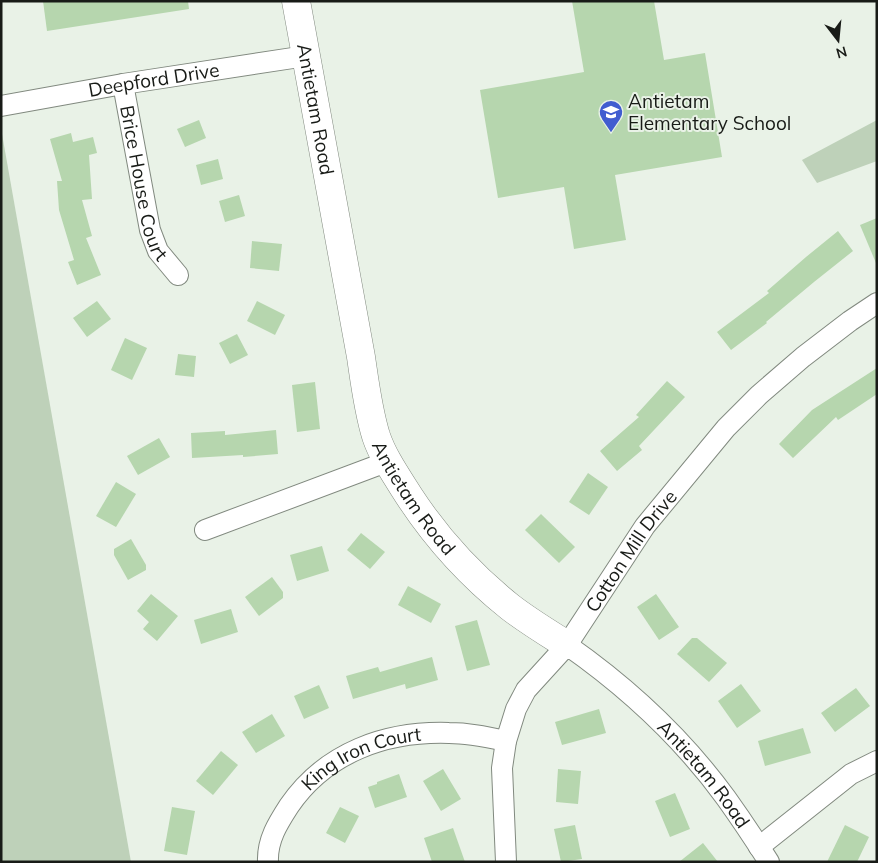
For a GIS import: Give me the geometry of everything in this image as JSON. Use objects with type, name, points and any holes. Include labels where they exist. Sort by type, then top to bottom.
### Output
[{"type":"street","name":"Antietam Road","points":[[296,1],[361,358],[366,397],[376,436],[388,461],[425,521],[474,577],[512,608],[567,645],[619,685],[664,726],[693,757],[726,798],[764,854]]},
{"type":"street","name":"Deepford Drive","points":[[1,106],[122,84],[306,56]]},
{"type":"street","name":"Brice House Court","points":[[122,84],[150,230],[158,251],[178,275]]},
{"type":"street","name":"Cotton Mill Drive","points":[[506,862],[502,768],[506,741],[516,709],[526,690],[567,645],[645,526],[726,428],[759,395],[803,357],[877,303]]},
{"type":"street","points":[[205,530],[388,461]]},
{"type":"street","name":"King Iron Court","points":[[268,862],[271,838],[280,819],[295,798],[313,778],[333,762],[356,748],[386,739],[450,732],[506,741]]},
{"type":"street","points":[[764,854],[851,774],[877,760]]},
{"type":"green space","points":[[877,120],[877,161],[817,183],[802,160]]},
{"type":"green space","points":[[2,134],[131,862],[1,862]]},
{"type":"building","points":[[43,1],[188,1],[189,9],[47,31]]},
{"type":"building","points":[[572,1],[654,1],[664,60],[705,53],[722,157],[615,175],[626,240],[574,249],[564,187],[498,198],[480,90],[584,72]]},
{"type":"building","points":[[199,120],[206,138],[185,147],[177,129]]},
{"type":"building","points":[[71,133],[73,142],[93,137],[97,153],[89,155],[92,199],[82,200],[92,236],[86,238],[101,275],[77,285],[68,262],[74,260],[59,210],[57,181],[62,181],[50,139]]},
{"type":"building","points":[[218,159],[223,179],[201,185],[196,165]]},
{"type":"building","points":[[239,195],[245,216],[225,222],[219,201]]},
{"type":"building","points":[[877,218],[877,263],[876,263],[860,225]]},
{"type":"building","points":[[838,231],[853,251],[767,323],[731,350],[717,332],[769,293],[767,291]]},
{"type":"building","points":[[252,241],[282,244],[279,271],[250,268]]},
{"type":"building","points":[[97,301],[111,319],[87,337],[73,318]]},
{"type":"building","points":[[257,301],[285,315],[275,335],[247,321]]},
{"type":"building","points":[[237,334],[248,355],[230,364],[219,343]]},
{"type":"building","points":[[125,338],[147,348],[132,380],[111,370]]},
{"type":"building","points":[[178,354],[196,356],[194,377],[175,375]]},
{"type":"building","points":[[877,368],[877,394],[838,420],[836,417],[793,458],[779,444],[812,410]]},
{"type":"building","points":[[667,381],[685,397],[639,446],[642,450],[617,471],[600,451],[639,417],[636,415]]},
{"type":"building","points":[[315,382],[320,429],[297,432],[292,385]]},
{"type":"building","points":[[276,430],[278,454],[192,458],[191,433],[225,431],[225,435]]},
{"type":"building","points":[[159,438],[170,457],[138,475],[127,456]]},
{"type":"building","points":[[588,473],[608,487],[589,515],[569,502]]},
{"type":"building","points":[[116,482],[136,494],[116,527],[96,516]]},
{"type":"building","points":[[541,514],[575,547],[559,563],[525,530]]},
{"type":"building","points":[[361,533],[385,552],[370,569],[347,550]]},
{"type":"building","points":[[131,539],[146,565],[146,570],[128,580],[114,555],[114,549]]},
{"type":"building","points":[[322,546],[329,571],[297,581],[290,555]]},
{"type":"building","points":[[272,577],[283,592],[283,598],[259,616],[245,597]]},
{"type":"building","points":[[408,586],[441,604],[431,623],[398,605]]},
{"type":"building","points":[[151,594],[178,616],[157,641],[143,629],[149,622],[137,611]]},
{"type":"building","points":[[656,594],[679,627],[659,640],[637,607]]},
{"type":"building","points":[[231,609],[238,632],[201,644],[194,620]]},
{"type":"building","points":[[477,620],[490,665],[467,671],[455,626]]},
{"type":"building","points":[[692,638],[697,638],[727,663],[709,682],[677,654]]},
{"type":"building","points":[[432,657],[438,680],[406,689],[405,684],[353,699],[346,676],[378,667],[380,672]]},
{"type":"building","points":[[741,684],[761,711],[737,728],[718,701]]},
{"type":"building","points":[[319,685],[329,708],[304,719],[294,696]]},
{"type":"building","points":[[856,688],[870,706],[835,732],[821,713]]},
{"type":"building","points":[[599,709],[606,733],[562,745],[555,722]]},
{"type":"building","points":[[272,714],[285,736],[256,753],[242,732]]},
{"type":"building","points":[[803,728],[811,753],[765,766],[758,741]]},
{"type":"building","points":[[221,751],[238,765],[213,795],[196,781]]},
{"type":"building","points":[[443,769],[461,799],[441,811],[423,781]]},
{"type":"building","points":[[558,769],[581,771],[578,804],[556,802]]},
{"type":"building","points":[[399,774],[407,797],[375,808],[368,787]]},
{"type":"building","points":[[675,793],[690,829],[670,837],[655,801]]},
{"type":"building","points":[[172,807],[195,811],[187,855],[164,851]]},
{"type":"building","points":[[340,807],[359,816],[345,843],[326,833]]},
{"type":"building","points":[[575,825],[582,859],[561,862],[554,829]]},
{"type":"building","points":[[845,825],[869,837],[857,862],[827,862]]},
{"type":"building","points":[[453,828],[465,862],[432,862],[424,838]]},
{"type":"building","points":[[703,843],[718,862],[679,862]]},
{"type":"place","name":"Antietam Elementary School","points":[[611,133]]}]
